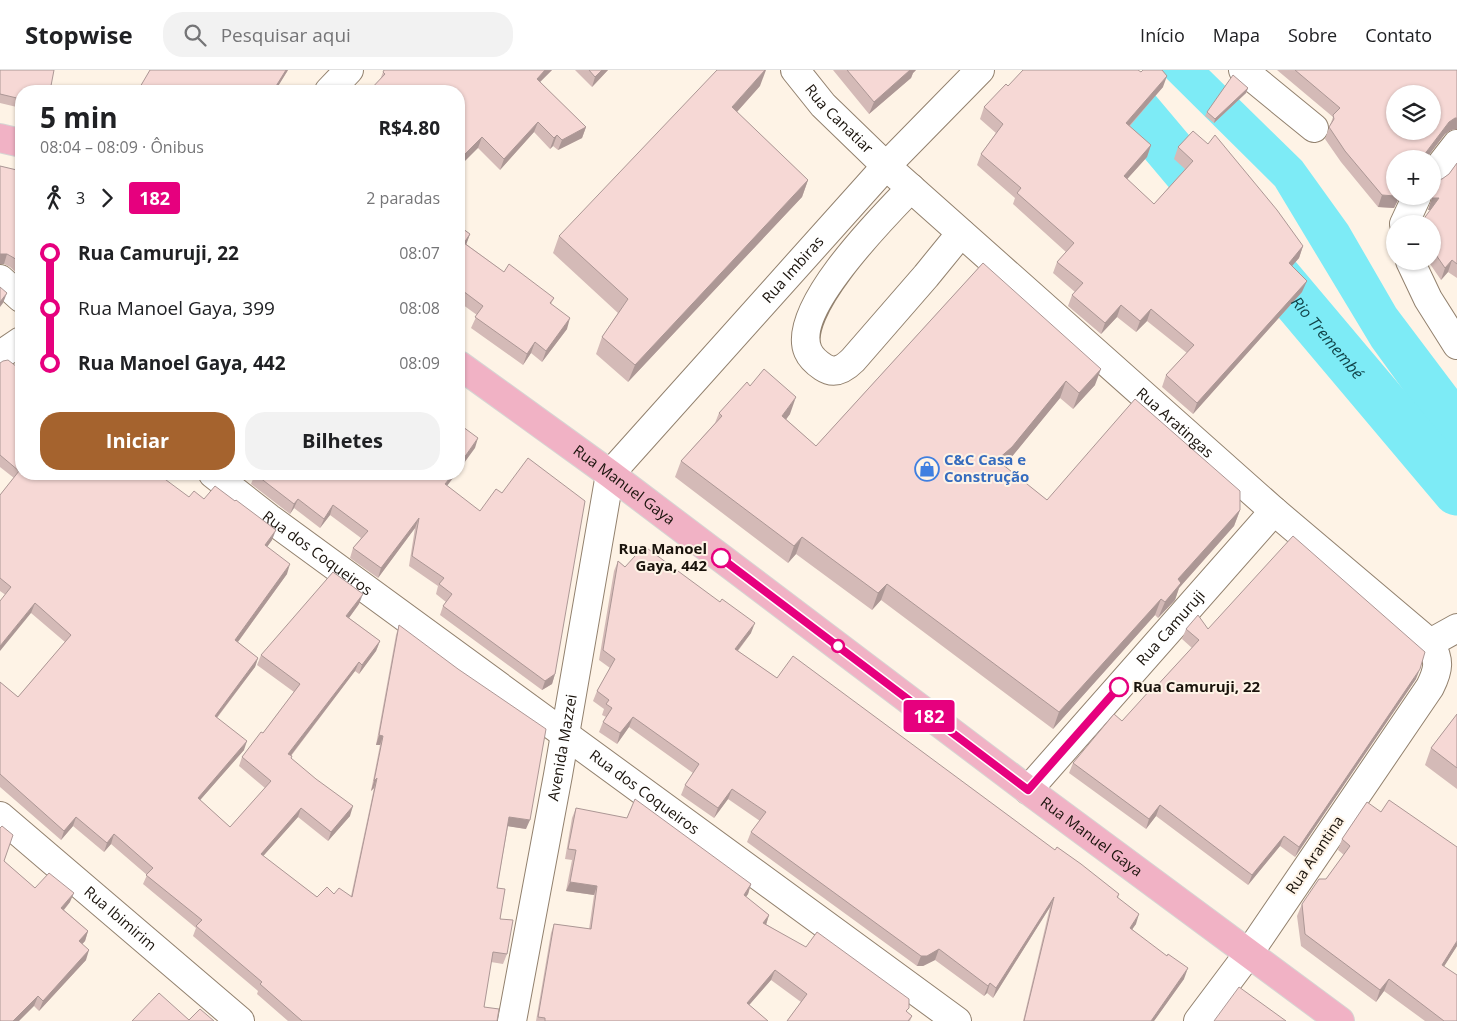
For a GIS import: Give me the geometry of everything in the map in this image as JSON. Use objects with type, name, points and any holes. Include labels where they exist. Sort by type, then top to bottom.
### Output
[{"type":"main road","points":[[0,138],[15,141]]},
{"type":"main road","name":"Rua Manuel Gaya","points":[[465,369],[610,474],[1028,790],[1340,1021]]},
{"type":"street","points":[[335,85],[349,70]]},
{"type":"street","name":"Rua Canatiar","points":[[795,70],[823,105],[886,166]]},
{"type":"street","name":"Rua Imbiras","points":[[610,474],[886,166],[980,70]]},
{"type":"street","points":[[1243,70],[1314,128]]},
{"type":"street","points":[[1441,164],[1457,144]]},
{"type":"street","name":"Rua Aratingas","points":[[886,166],[1274,511],[1430,642]]},
{"type":"street","points":[[911,188],[872,228],[846,260],[809,320],[806,335],[807,350],[816,363],[826,369],[835,371],[844,368],[853,360],[961,233]]},
{"type":"street","points":[[1414,270],[1428,299],[1457,345]]},
{"type":"street","points":[[0,279],[15,293]]},
{"type":"street","points":[[0,355],[15,345]]},
{"type":"street","name":"Avenida Mazzei","points":[[512,1021],[565,734],[610,474]]},
{"type":"street","name":"Rua dos Coqueiros","points":[[221,480],[269,518],[954,1020]]},
{"type":"street","name":"Rua Camuruji","points":[[1028,790],[1274,511]]},
{"type":"street","points":[[1430,642],[1457,628]]},
{"type":"street","name":"Rua Arantina","points":[[1198,1021],[1249,953],[1430,687],[1436,676],[1438,663],[1430,642]]},
{"type":"street","name":"Rua Ibimirim","points":[[0,816],[240,1021]]},
{"type":"water","points":[[1158,70],[1209,70],[1302,161],[1348,225],[1396,308],[1457,389],[1457,464],[1372,347],[1275,186]]},
{"type":"building","points":[[0,70],[54,70],[51,85],[15,85],[15,98],[0,94]]},
{"type":"building","points":[[150,70],[286,70],[277,85],[141,85]]},
{"type":"building","points":[[384,70],[545,70],[537,79],[586,127],[562,140],[557,135],[554,138],[538,122],[504,159],[482,137],[465,154],[465,85],[375,85],[385,74]]},
{"type":"building","points":[[589,70],[602,70],[595,77]]},
{"type":"building","points":[[717,70],[765,70],[732,107],[808,180],[635,365],[602,337],[628,299],[559,236]]},
{"type":"building","points":[[847,70],[910,70],[874,102]]},
{"type":"building","points":[[1023,70],[1138,70],[1141,72],[1143,70],[1162,70],[1167,76],[1126,123],[1151,145],[1124,176],[1154,204],[1193,161],[1178,147],[1193,131],[1208,144],[1215,135],[1277,210],[1303,246],[1289,263],[1307,281],[1197,403],[1166,375],[1194,345],[1151,309],[1140,321],[1121,305],[1105,323],[1072,295],[1083,283],[1057,262],[1074,243],[1017,193],[1021,188],[981,154],[1003,124],[984,107],[1006,84],[1008,86]]},
{"type":"building","points":[[1295,70],[1457,70],[1457,118],[1449,122],[1441,133],[1441,85],[1386,85],[1386,140],[1435,140],[1428,150],[1386,150],[1386,195],[1382,195],[1345,151],[1329,127],[1334,119],[1333,115],[1340,108]]},
{"type":"building","points":[[1233,75],[1248,88],[1215,119],[1207,112]]},
{"type":"building","points":[[1457,163],[1457,264],[1452,260],[1445,268],[1441,262],[1441,215],[1427,215],[1434,205],[1441,205],[1441,179],[1449,174]]},
{"type":"building","points":[[0,166],[15,170],[15,259],[7,254],[0,254]]},
{"type":"building","points":[[465,230],[470,234],[465,242]]},
{"type":"building","points":[[465,244],[504,272],[509,264],[554,298],[550,303],[570,318],[546,351],[535,342],[527,354],[475,317],[483,306],[465,292]]},
{"type":"building","name":"C&C Casa e Construção","points":[[983,263],[1101,369],[1079,393],[1066,381],[1012,447],[997,460],[1047,500],[1135,399],[1240,491],[1240,510],[1178,579],[1181,583],[1165,602],[1161,599],[1059,712],[887,584],[878,593],[802,537],[794,546],[681,461],[722,416],[719,413],[747,382],[750,386],[764,369],[796,397],[782,416],[816,446]]},
{"type":"building","points":[[0,287],[7,293],[0,302]]},
{"type":"building","points":[[8,360],[15,365],[15,468],[0,455],[0,363]]},
{"type":"building","points":[[465,428],[478,438],[465,456]]},
{"type":"building","points":[[528,458],[585,501],[555,674],[545,681],[443,606],[452,594],[439,584],[444,578],[412,556],[419,518],[381,568],[353,548],[368,531],[333,505],[324,519],[298,499],[294,504],[263,480],[448,480],[445,484],[480,511],[496,489],[502,493]]},
{"type":"building","points":[[15,476],[15,480],[166,480],[189,497],[194,491],[204,499],[215,486],[276,530],[265,545],[290,564],[235,640],[258,658],[215,716],[247,741],[198,798],[230,827],[271,781],[242,757],[261,732],[263,733],[300,684],[261,655],[333,572],[363,594],[346,616],[380,641],[362,665],[359,662],[288,754],[316,779],[353,806],[331,832],[301,808],[261,854],[317,897],[327,887],[334,894],[339,888],[352,897],[377,778],[374,781],[383,736],[379,735],[399,625],[458,669],[546,729],[530,820],[509,817],[497,888],[505,889],[500,919],[513,920],[507,954],[493,952],[484,1007],[499,1009],[497,1021],[302,1021],[260,984],[262,982],[196,926],[202,920],[146,875],[153,868],[114,834],[107,843],[76,817],[64,831],[0,774],[0,682],[18,697],[71,635],[35,603],[0,646],[0,601],[11,587],[0,578],[0,495]]},
{"type":"building","points":[[1293,536],[1425,652],[1420,669],[1299,847],[1284,836],[1252,875],[1160,805],[1149,819],[1073,763],[1114,714],[1122,721],[1199,640],[1186,629],[1198,615],[1208,629]]},
{"type":"building","points":[[644,546],[720,602],[722,599],[755,623],[735,649],[777,678],[793,656],[1055,850],[1057,847],[1119,894],[1117,897],[1139,914],[1130,928],[1167,956],[1168,954],[1188,968],[1151,1021],[1024,1021],[1054,897],[996,988],[990,983],[988,986],[939,949],[927,956],[921,956],[751,832],[766,812],[732,789],[718,808],[685,785],[699,764],[633,717],[620,733],[603,722],[612,708],[606,704],[609,700],[597,691],[615,659],[603,650],[618,561],[625,567]]},
{"type":"building","points":[[1457,714],[1457,768],[1431,748]]},
{"type":"building","points":[[635,799],[751,884],[744,895],[769,915],[763,923],[806,947],[817,932],[909,999],[909,1008],[906,1011],[912,1016],[908,1021],[787,1021],[807,994],[775,970],[747,1003],[768,1021],[545,1021],[545,1018],[538,1017],[554,924],[591,929],[597,886],[570,882],[576,850],[568,849],[576,808],[627,818]]},
{"type":"building","points":[[1389,800],[1457,847],[1457,941],[1442,965],[1457,975],[1457,1021],[1444,1021],[1389,979],[1380,990],[1305,934],[1302,904],[1319,879],[1326,879],[1350,846],[1342,839],[1367,802],[1381,812]]},
{"type":"building","points":[[2,826],[13,835],[4,861],[35,888],[49,873],[74,893],[61,908],[88,931],[79,941],[89,950],[43,1001],[38,996],[13,1021],[0,1021],[0,828]]},
{"type":"building","points":[[1239,987],[1286,1021],[1214,1021]]},
{"type":"building","points":[[159,993],[189,1020],[200,1009],[214,1021],[132,1021]]},
{"type":"waterway","name":"Rio Tremembé","points":[[1102,70],[1457,491]]},
{"type":"bus line","name":"182","points":[[721,558],[1028,790],[1119,687]]},
{"type":"place","name":"C&C Casa e Construção","points":[[927,469]]},
{"type":"place","name":"Rua Manoel Gaya, 442","points":[[721,558]]},
{"type":"place","name":"Rua Camuruji, 22","points":[[1119,687]]}]
